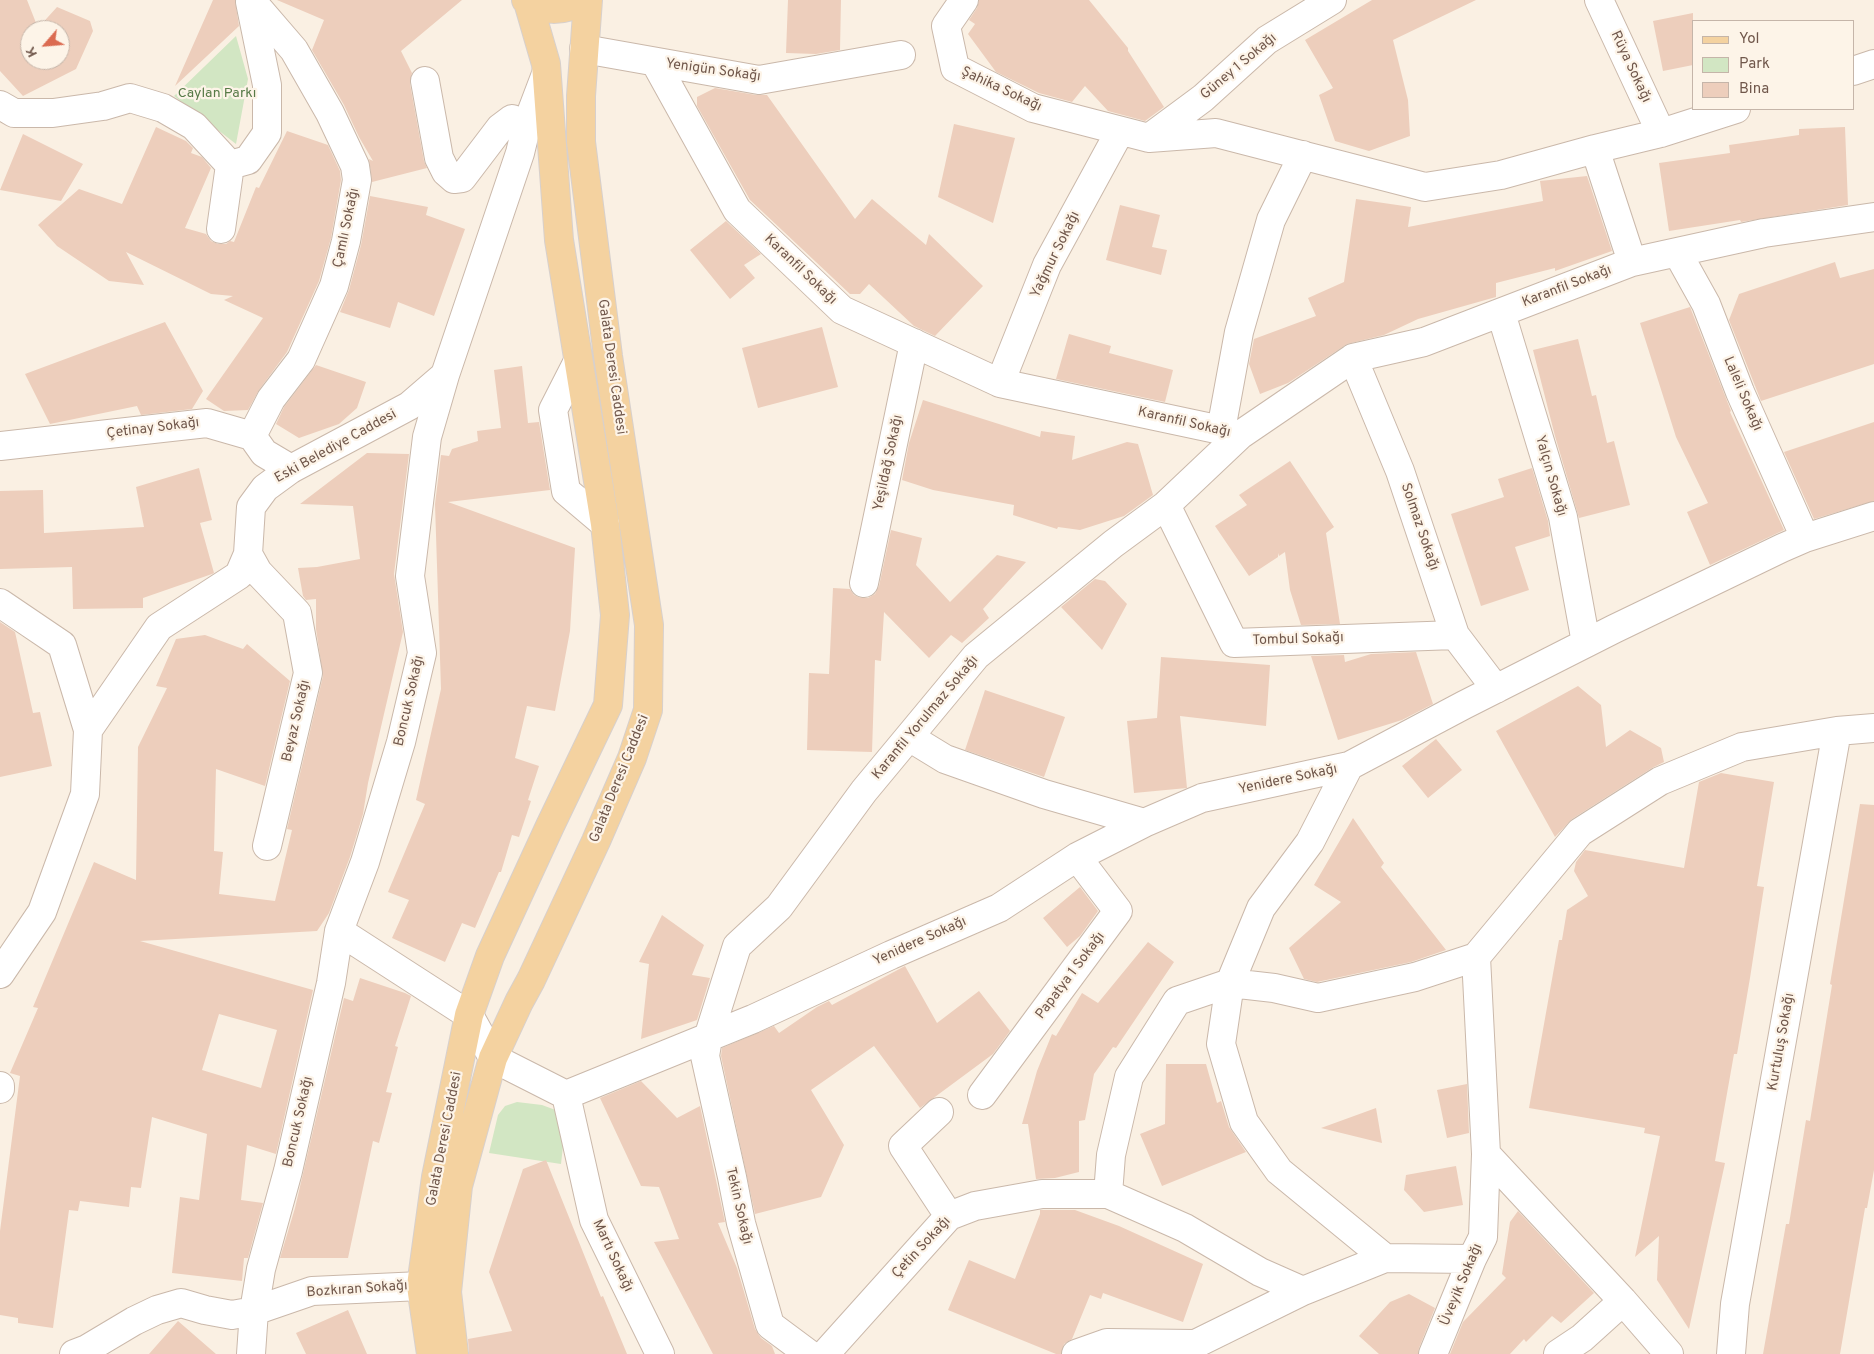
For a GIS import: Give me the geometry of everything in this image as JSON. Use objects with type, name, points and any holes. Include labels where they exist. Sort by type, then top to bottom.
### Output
[{"type":"main road","points":[[527,1],[544,8],[560,9],[575,5],[582,0]]},
{"type":"main road","name":"Galata Deresi Caddesi","points":[[454,1354],[447,1292],[458,1186],[493,1058],[596,841],[632,758],[648,710],[649,626],[608,356],[581,142],[584,49],[588,0]]},
{"type":"main road","name":"Galata Deresi Caddesi","points":[[431,1354],[420,1286],[436,1177],[469,1016],[490,956],[608,705],[614,615],[605,524],[559,240],[546,64],[527,1]]},
{"type":"main road","points":[[578,361],[608,356]]},
{"type":"street","points":[[230,165],[248,160],[267,133],[267,85],[250,0]]},
{"type":"street","name":"Çamlı Sokağı","points":[[250,0],[294,50],[330,113],[355,166],[357,180],[346,241],[334,286],[301,360],[271,399],[252,436]]},
{"type":"street","name":"Şahika Sokağı","points":[[964,0],[946,26],[954,68],[1033,108],[1149,138],[1216,133],[1425,187],[1501,176],[1595,149]]},
{"type":"street","name":"Güney 1 Sokağı","points":[[1149,138],[1203,98],[1267,40],[1332,0]]},
{"type":"street","name":"Rüya Sokağı","points":[[1599,0],[1661,133]]},
{"type":"street","name":"Yenigün Sokağı","points":[[584,49],[759,80],[901,55]]},
{"type":"street","name":"Karanfil Sokağı","points":[[655,62],[737,210],[842,310],[1000,382],[1230,433],[1353,358],[1424,342],[1632,262],[1764,233],[1874,217]]},
{"type":"street","points":[[1854,71],[1874,64]]},
{"type":"street","points":[[445,376],[520,153],[527,124],[546,74]]},
{"type":"street","points":[[425,81],[439,158],[446,172],[454,179],[462,178],[500,128],[512,119],[527,124]]},
{"type":"street","points":[[0,105],[14,113],[54,113],[103,106],[130,98],[163,108],[194,126],[230,165],[222,229]]},
{"type":"street","points":[[1632,262],[1595,149],[1661,133],[1733,110]]},
{"type":"street","name":"Yağmur Sokağı","points":[[1000,382],[1047,265],[1120,131]]},
{"type":"street","points":[[1230,433],[1239,332],[1271,220],[1303,155]]},
{"type":"street","name":"Laleli Sokağı","points":[[1677,252],[1706,304],[1740,392],[1805,538]]},
{"type":"street","name":"Yalçın Sokağı","points":[[1501,313],[1562,517],[1586,643]]},
{"type":"street","name":"Yeşildağ Sokağı","points":[[864,583],[914,343]]},
{"type":"street","name":"Solmaz Sokağı","points":[[1353,358],[1400,472],[1455,635],[1496,689]]},
{"type":"street","name":"Eski Belediye Caddesi","points":[[88,730],[159,628],[239,575],[248,554],[251,507],[265,488],[291,469],[410,406],[445,376]]},
{"type":"street","name":"Boncuk Sokağı","points":[[251,1354],[254,1311],[261,1269],[288,1171],[331,983],[339,932],[365,862],[398,751],[422,652],[410,576],[427,437],[445,376]]},
{"type":"street","name":"Çetinay Sokağı","points":[[0,446],[207,423],[252,436]]},
{"type":"street","name":"Karanfil Yorulmaz Sokağı","points":[[708,1038],[737,946],[779,907],[864,791],[976,656],[1113,544],[1166,505],[1230,433]]},
{"type":"street","points":[[252,436],[264,453],[291,469]]},
{"type":"street","name":"Tombul Sokağı","points":[[1166,505],[1234,643],[1455,635]]},
{"type":"street","name":"Yenidere Sokağı","points":[[566,1095],[753,1020],[891,955],[999,908],[1077,857],[1144,823],[1202,798],[1349,766],[1586,643],[1805,538],[1874,516]]},
{"type":"street","name":"Beyaz Sokağı","points":[[248,554],[258,572],[297,612],[308,673],[267,846]]},
{"type":"street","points":[[0,603],[62,645],[88,730],[85,794],[42,912],[0,974]]},
{"type":"street","points":[[1303,1292],[1260,1272],[1185,1228],[1108,1194],[1111,1155],[1129,1077],[1177,1001],[1230,983],[1274,988],[1318,998],[1415,977],[1476,957],[1580,832],[1660,781],[1742,747],[1836,731],[1874,728]]},
{"type":"street","name":"Kurtuluş Sokağı","points":[[1730,1354],[1735,1304],[1836,731]]},
{"type":"street","points":[[908,737],[945,759],[1044,794],[1144,823]]},
{"type":"street","points":[[1349,766],[1310,842],[1261,908],[1230,983],[1221,1044],[1244,1122],[1279,1171],[1385,1258]]},
{"type":"street","name":"Papatya 1 Sokağı","points":[[982,1094],[1118,912],[1077,857]]},
{"type":"street","points":[[339,932],[469,1016],[493,1058],[566,1095]]},
{"type":"street","name":"Üveyik Sokağı","points":[[1433,1354],[1483,1237],[1486,1154],[1476,957]]},
{"type":"street","name":"Tekin Sokağı","points":[[708,1038],[705,1056],[740,1223],[770,1325],[809,1354]]},
{"type":"street","name":"Martı Sokağı","points":[[566,1095],[594,1220],[660,1354]]},
{"type":"street","points":[[939,1112],[904,1146],[949,1216]]},
{"type":"street","points":[[1486,1154],[1624,1301],[1669,1354]]},
{"type":"street","name":"Çetin Sokağı","points":[[826,1354],[949,1216],[975,1206],[1042,1194],[1108,1194]]},
{"type":"street","points":[[1076,1354],[1107,1343],[1186,1349],[1303,1292],[1385,1258],[1472,1259]]},
{"type":"street","name":"Bozkıran Sokağı","points":[[74,1354],[87,1349],[134,1321],[157,1310],[181,1303],[232,1315],[254,1311],[312,1291],[420,1286],[447,1292]]},
{"type":"street","points":[[1558,1354],[1582,1338],[1624,1301]]},
{"type":"green space","name":"Caylan Parkı","points":[[236,36],[248,79],[236,144],[174,96]]},
{"type":"green space","points":[[517,1102],[542,1105],[561,1112],[566,1119],[561,1164],[489,1153],[498,1115],[505,1106]]},
{"type":"building","points":[[0,0],[27,0],[35,20],[20,20],[20,70],[70,70],[70,20],[45,20],[57,7],[90,21],[93,31],[76,69],[23,96],[0,71]]},
{"type":"building","points":[[213,0],[235,0],[239,26],[175,86]]},
{"type":"building","points":[[277,0],[462,0],[401,51],[412,73],[410,84],[424,161],[427,168],[372,182],[369,159],[373,161],[344,105],[312,50],[324,20]]},
{"type":"building","points":[[788,0],[841,0],[840,50],[816,54],[786,53]]},
{"type":"building","points":[[979,0],[1089,0],[1128,48],[1128,51],[1164,107],[1145,121],[1108,111],[1085,86],[1072,102],[1039,93],[996,72],[968,34],[975,24],[969,20],[977,8]]},
{"type":"building","points":[[1372,0],[1476,0],[1393,40],[1408,100],[1410,136],[1369,151],[1335,141],[1319,95],[1333,88],[1305,40]]},
{"type":"building","points":[[1693,13],[1692,65],[1663,71],[1653,21]]},
{"type":"building","points":[[715,88],[767,95],[855,219],[872,199],[926,245],[929,234],[983,286],[935,336],[914,326],[869,284],[860,294],[850,294],[750,200],[697,106],[697,97]]},
{"type":"building","points":[[954,124],[1015,138],[993,223],[938,197]]},
{"type":"building","points":[[156,127],[186,141],[193,148],[191,153],[202,157],[211,168],[185,228],[206,234],[211,241],[218,244],[234,242],[256,187],[259,188],[287,131],[328,145],[340,171],[341,180],[331,238],[319,281],[287,352],[259,390],[248,410],[224,411],[206,399],[263,318],[224,300],[233,296],[211,294],[126,252],[144,285],[109,281],[57,246],[38,225],[79,189],[122,204]]},
{"type":"building","points":[[1845,127],[1848,205],[1669,231],[1659,163],[1730,153],[1729,145],[1799,135],[1799,129]]},
{"type":"building","points":[[23,134],[83,164],[61,201],[0,190]]},
{"type":"building","points":[[1587,176],[1612,251],[1555,271],[1555,268],[1496,283],[1496,297],[1418,319],[1384,335],[1347,344],[1288,383],[1260,394],[1249,364],[1254,339],[1316,316],[1308,298],[1344,282],[1356,199],[1411,207],[1408,227],[1543,201],[1540,181]]},
{"type":"building","points":[[370,196],[428,207],[426,215],[465,229],[434,316],[398,302],[390,328],[340,312],[349,290],[361,245]]},
{"type":"building","points":[[1120,205],[1160,215],[1152,247],[1167,250],[1161,275],[1106,260]]},
{"type":"building","points":[[726,221],[761,254],[744,265],[755,278],[730,299],[690,250]]},
{"type":"building","points":[[1835,262],[1840,278],[1874,269],[1874,364],[1761,401],[1729,320],[1739,294]]},
{"type":"building","points":[[1690,307],[1730,412],[1784,530],[1710,565],[1687,512],[1708,503],[1676,437],[1640,323]]},
{"type":"building","points":[[165,322],[203,391],[192,409],[141,415],[137,406],[50,424],[25,374]]},
{"type":"building","points":[[822,327],[838,387],[758,408],[742,348]]},
{"type":"building","points":[[1069,334],[1111,346],[1109,353],[1173,370],[1165,402],[1056,379]]},
{"type":"building","points":[[1578,339],[1592,396],[1596,395],[1607,443],[1614,441],[1630,505],[1579,518],[1533,350]]},
{"type":"building","points":[[316,365],[366,382],[357,408],[339,424],[299,438],[276,424],[284,407]]},
{"type":"building","points":[[522,366],[528,423],[539,422],[550,490],[448,502],[575,548],[570,631],[555,711],[527,706],[515,758],[539,766],[528,800],[531,801],[519,837],[512,835],[501,872],[499,872],[475,928],[462,923],[445,962],[392,938],[409,900],[388,892],[425,804],[416,800],[441,689],[435,504],[441,455],[449,456],[452,449],[478,441],[477,431],[501,428],[494,370]]},
{"type":"building","points":[[923,400],[1040,437],[1041,431],[1075,436],[1072,460],[1127,442],[1138,444],[1153,495],[1124,516],[1080,530],[1058,527],[1057,529],[1013,515],[1014,505],[933,490],[902,480],[909,443]]},
{"type":"building","points":[[1874,422],[1874,501],[1814,519],[1784,452]]},
{"type":"building","points":[[367,453],[409,454],[394,574],[403,632],[368,783],[363,814],[350,857],[329,913],[317,931],[140,941],[313,990],[276,1154],[247,1145],[241,1200],[263,1203],[248,1258],[244,1258],[242,1281],[172,1273],[180,1197],[199,1200],[207,1134],[152,1117],[141,1188],[131,1187],[129,1207],[80,1201],[78,1211],[69,1210],[53,1328],[18,1323],[18,1318],[0,1315],[0,1231],[20,1076],[10,1073],[38,1008],[33,1007],[94,862],[136,880],[138,747],[167,688],[156,686],[176,639],[205,635],[243,649],[247,644],[290,681],[265,786],[216,769],[214,851],[223,852],[219,894],[275,901],[292,830],[287,829],[323,676],[316,629],[316,599],[306,600],[303,596],[298,568],[317,567],[360,559],[353,506],[300,504]],"holes":[[[219,1014],[277,1030],[261,1088],[202,1070]]]},
{"type":"building","points":[[1290,461],[1334,527],[1326,533],[1340,624],[1301,625],[1290,590],[1285,552],[1279,556],[1278,553],[1278,557],[1249,576],[1215,526],[1247,505],[1239,495]]},
{"type":"building","points":[[199,468],[212,520],[200,523],[214,573],[143,598],[143,608],[73,609],[72,567],[0,569],[0,491],[43,490],[44,533],[144,527],[136,487]]},
{"type":"building","points":[[1532,468],[1548,521],[1550,536],[1515,547],[1529,590],[1481,606],[1451,514],[1504,497],[1498,479]]},
{"type":"building","points":[[891,530],[922,538],[916,565],[950,602],[997,555],[1026,562],[983,609],[989,618],[962,643],[951,635],[929,658],[884,612],[881,661],[875,660],[872,752],[807,750],[809,673],[829,674],[833,588],[850,589],[854,595],[861,598],[868,598],[875,594],[879,586]]},
{"type":"building","points":[[1095,579],[1105,581],[1127,604],[1102,650],[1061,607]]},
{"type":"building","points":[[0,622],[15,632],[33,713],[40,712],[52,766],[0,777]]},
{"type":"building","points":[[1416,652],[1433,704],[1402,720],[1338,740],[1311,656],[1344,655],[1345,662],[1371,654]]},
{"type":"building","points":[[1161,657],[1270,665],[1266,726],[1180,716],[1187,788],[1134,793],[1127,721],[1157,718]]},
{"type":"building","points":[[1578,686],[1601,705],[1606,747],[1630,730],[1661,748],[1664,762],[1572,819],[1555,837],[1496,731]]},
{"type":"building","points":[[985,690],[1065,717],[1044,777],[965,750]]},
{"type":"building","points":[[1436,739],[1462,770],[1428,798],[1402,766]]},
{"type":"building","points":[[1721,773],[1774,782],[1757,886],[1764,887],[1750,978],[1737,1054],[1734,1054],[1715,1161],[1725,1163],[1689,1329],[1657,1280],[1659,1236],[1635,1257],[1660,1136],[1644,1133],[1645,1128],[1529,1108],[1559,940],[1562,940],[1567,910],[1588,896],[1574,871],[1576,862],[1585,850],[1684,868],[1699,782]]},
{"type":"building","points":[[1860,804],[1874,805],[1874,1170],[1867,1208],[1865,1208],[1840,1354],[1763,1354],[1786,1224],[1789,1224],[1806,1120],[1810,1121],[1832,985],[1830,984]]},
{"type":"building","points":[[1353,818],[1384,863],[1381,867],[1446,950],[1411,962],[1317,982],[1304,979],[1289,948],[1341,902],[1314,885]]},
{"type":"building","points":[[1080,887],[1098,911],[1080,936],[1067,947],[1043,918]]},
{"type":"building","points":[[662,915],[704,945],[692,975],[710,978],[697,1020],[641,1039],[649,964],[639,962]]},
{"type":"building","points":[[1148,942],[1174,962],[1116,1048],[1113,1047],[1094,1074],[1085,1120],[1079,1121],[1079,1172],[1055,1178],[1036,1179],[1028,1124],[1022,1124],[1037,1071],[1052,1034],[1056,1036],[1082,993],[1098,1003]]},
{"type":"building","points":[[905,966],[937,1023],[979,991],[1010,1031],[993,1054],[920,1108],[874,1046],[811,1090],[844,1145],[821,1197],[755,1214],[721,1056],[722,1048],[774,1026],[779,1033],[817,1007],[829,1001],[832,1005]]},
{"type":"building","points":[[360,978],[411,996],[395,1046],[398,1047],[386,1092],[392,1093],[379,1143],[373,1141],[348,1258],[280,1258],[295,1208],[344,998],[353,1001]]},
{"type":"building","points":[[1166,1064],[1206,1064],[1217,1103],[1221,1101],[1229,1127],[1246,1152],[1162,1186],[1140,1134],[1165,1124]]},
{"type":"building","points":[[641,1081],[677,1118],[700,1106],[725,1222],[718,1223],[737,1268],[755,1329],[761,1338],[772,1346],[775,1354],[713,1354],[654,1242],[679,1239],[659,1187],[641,1186],[600,1098]]},
{"type":"building","points":[[1467,1084],[1469,1133],[1447,1138],[1437,1090]]},
{"type":"building","points":[[1376,1108],[1382,1143],[1321,1128]]},
{"type":"building","points":[[546,1160],[601,1297],[603,1296],[627,1354],[469,1354],[468,1339],[512,1331],[489,1272],[523,1169]]},
{"type":"building","points":[[1456,1166],[1463,1205],[1424,1212],[1404,1190],[1406,1175]]},
{"type":"building","points":[[1040,1210],[1075,1210],[1119,1226],[1203,1264],[1183,1322],[1103,1293],[1101,1299],[1090,1295],[1072,1339],[1064,1344],[1061,1354],[1056,1354],[948,1310],[969,1260],[1015,1279]]},
{"type":"building","points":[[1518,1211],[1594,1293],[1561,1323],[1552,1316],[1526,1342],[1524,1339],[1510,1354],[1450,1354],[1463,1322],[1506,1278],[1502,1274],[1510,1222]]},
{"type":"building","points":[[1409,1294],[1435,1308],[1418,1354],[1379,1354],[1359,1336],[1390,1302]]},
{"type":"building","points":[[348,1310],[367,1354],[306,1354],[296,1333]]},
{"type":"building","points":[[178,1321],[216,1354],[149,1354]]}]
